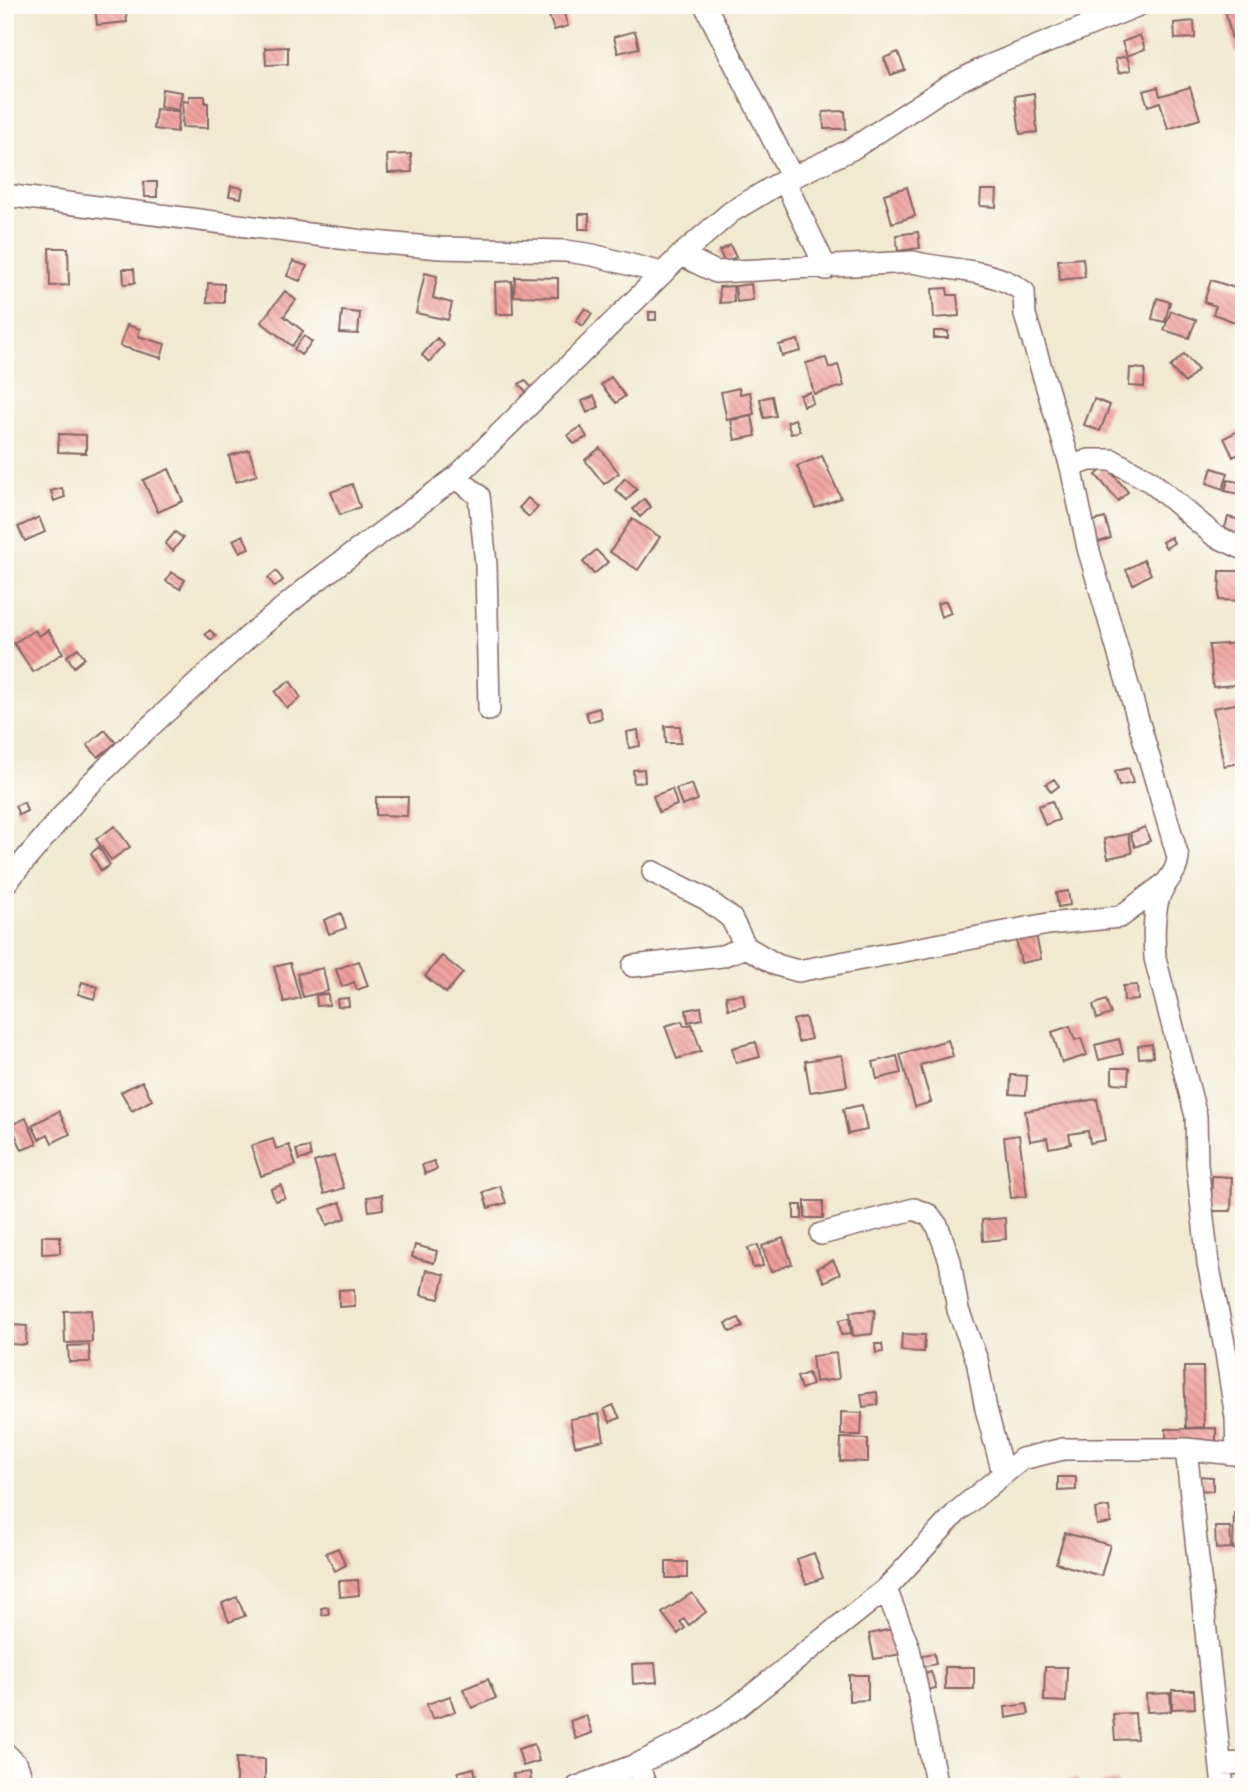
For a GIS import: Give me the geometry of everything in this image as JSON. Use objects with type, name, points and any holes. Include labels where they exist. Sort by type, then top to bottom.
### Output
[{"type":"street","points":[[705,5],[789,179],[798,215],[810,233],[826,269]]},
{"type":"street","points":[[5,884],[85,789],[249,636],[312,584],[456,477],[681,255],[732,212],[789,179],[852,149],[945,88],[986,67],[1139,5]]},
{"type":"street","points":[[5,194],[440,248],[566,251],[593,255],[662,274]]},
{"type":"street","points":[[577,1787],[638,1764],[690,1738],[736,1708],[886,1589],[958,1511],[1022,1459],[1063,1449],[1185,1449],[1241,1455],[1208,1264],[1197,1164],[1196,1116],[1155,958],[1155,914],[1160,894],[1174,875],[1178,857],[1171,824],[1088,548],[1071,467],[1025,315],[1024,292],[1013,284],[956,267],[934,267],[913,262],[826,269],[716,272],[681,255]]},
{"type":"street","points":[[1071,467],[1089,460],[1112,460],[1150,481],[1215,536],[1244,549]]},
{"type":"street","points":[[456,477],[479,496],[486,564],[489,710]]},
{"type":"street","points":[[653,872],[706,899],[731,918],[746,947],[777,965],[798,971],[1035,926],[1120,917],[1168,882]]},
{"type":"street","points":[[632,966],[722,956],[746,947]]},
{"type":"street","points":[[821,1234],[914,1209],[929,1215],[938,1227],[950,1261],[958,1310],[977,1360],[986,1409],[1003,1473]]},
{"type":"street","points":[[1185,1449],[1223,1787]]},
{"type":"street","points":[[886,1589],[909,1648],[937,1787]]},
{"type":"street","points":[[5,1753],[17,1765],[25,1787]]},
{"type":"street","points":[[1221,1764],[1244,1763]]},
{"type":"street","points":[[638,1764],[646,1787]]},
{"type":"building","points":[[95,5],[125,5],[127,22],[97,25]]},
{"type":"building","points":[[1241,6],[1244,51],[1235,53],[1225,9]]},
{"type":"building","points":[[562,8],[568,26],[554,30],[548,13]]},
{"type":"building","points":[[1194,21],[1195,38],[1175,39],[1174,23]]},
{"type":"building","points":[[635,31],[639,48],[618,53],[614,37]]},
{"type":"building","points":[[1140,35],[1145,49],[1127,56],[1122,42]]},
{"type":"building","points":[[288,47],[288,64],[266,65],[265,48]]},
{"type":"building","points":[[898,52],[905,70],[891,75],[884,58]]},
{"type":"building","points":[[1127,56],[1131,70],[1119,73],[1115,59]]},
{"type":"building","points":[[1158,87],[1160,96],[1190,87],[1200,119],[1168,129],[1160,102],[1148,106],[1143,91]]},
{"type":"building","points":[[162,89],[182,92],[179,110],[160,107]]},
{"type":"building","points":[[1034,93],[1037,132],[1020,134],[1015,96]]},
{"type":"building","points":[[189,96],[205,96],[205,103],[208,103],[208,128],[182,127],[183,101],[189,102]]},
{"type":"building","points":[[156,109],[179,112],[177,132],[154,129]]},
{"type":"building","points":[[845,111],[846,129],[824,129],[823,112]]},
{"type":"building","points":[[411,154],[412,172],[388,173],[387,155]]},
{"type":"building","points":[[144,182],[157,182],[157,197],[145,197]]},
{"type":"building","points":[[231,186],[243,188],[241,198],[229,196]]},
{"type":"building","points":[[907,187],[915,216],[892,223],[884,194]]},
{"type":"building","points":[[981,190],[997,190],[996,207],[980,206]]},
{"type":"building","points":[[579,214],[589,214],[589,229],[579,229]]},
{"type":"building","points":[[918,232],[920,248],[898,251],[896,235]]},
{"type":"building","points":[[730,245],[736,257],[725,263],[719,251]]},
{"type":"building","points":[[49,248],[68,248],[69,285],[50,286]]},
{"type":"building","points":[[1083,258],[1085,277],[1060,280],[1058,260]]},
{"type":"building","points":[[293,261],[307,266],[300,281],[287,276]]},
{"type":"building","points":[[123,269],[134,269],[135,283],[124,284]]},
{"type":"building","points":[[425,273],[437,276],[433,298],[452,303],[448,320],[416,313]]},
{"type":"building","points":[[515,277],[558,278],[558,297],[514,296]]},
{"type":"building","points":[[1211,280],[1244,291],[1244,314],[1239,313],[1235,322],[1213,314],[1216,306],[1204,302]]},
{"type":"building","points":[[512,281],[513,314],[496,314],[495,282]]},
{"type":"building","points":[[208,283],[224,284],[224,303],[207,302]]},
{"type":"building","points":[[751,284],[753,300],[737,302],[735,286]]},
{"type":"building","points":[[733,286],[734,302],[720,303],[719,287]]},
{"type":"building","points":[[947,288],[948,295],[957,295],[959,316],[934,318],[932,289]]},
{"type":"building","points":[[285,291],[296,300],[284,316],[303,331],[292,346],[261,322]]},
{"type":"building","points":[[1157,298],[1170,302],[1165,322],[1152,319]]},
{"type":"building","points":[[585,308],[592,313],[583,326],[576,321]]},
{"type":"building","points":[[342,311],[360,313],[358,334],[340,333]]},
{"type":"building","points":[[1171,311],[1196,320],[1189,338],[1164,330]]},
{"type":"building","points":[[649,312],[656,312],[656,320],[649,320]]},
{"type":"building","points":[[127,325],[140,329],[138,336],[165,344],[161,358],[120,346]]},
{"type":"building","points":[[934,331],[948,331],[948,338],[934,338]]},
{"type":"building","points":[[304,336],[312,342],[301,355],[294,349]]},
{"type":"building","points":[[437,338],[444,345],[429,362],[422,355]]},
{"type":"building","points":[[798,340],[801,351],[782,356],[779,345]]},
{"type":"building","points":[[1184,354],[1198,370],[1185,383],[1170,367]]},
{"type":"building","points":[[826,358],[829,368],[838,365],[844,386],[814,394],[806,363]]},
{"type":"building","points":[[1130,368],[1145,369],[1144,387],[1129,386]]},
{"type":"building","points":[[611,377],[625,396],[616,403],[601,385]]},
{"type":"building","points":[[525,380],[532,388],[527,393],[519,384]]},
{"type":"building","points":[[739,388],[740,394],[750,392],[754,414],[727,420],[721,392]]},
{"type":"building","points":[[810,392],[813,403],[803,406],[800,395]]},
{"type":"building","points":[[594,396],[599,407],[587,413],[582,401]]},
{"type":"building","points":[[772,396],[776,416],[764,418],[760,399]]},
{"type":"building","points":[[1094,399],[1110,405],[1100,431],[1084,425]]},
{"type":"building","points":[[752,416],[756,436],[735,440],[731,420]]},
{"type":"building","points":[[795,419],[800,431],[791,434],[787,422]]},
{"type":"building","points":[[581,427],[587,437],[574,444],[568,435]]},
{"type":"building","points":[[1244,428],[1244,451],[1233,457],[1224,438]]},
{"type":"building","points":[[59,434],[86,435],[86,453],[58,452]]},
{"type":"building","points":[[600,448],[619,473],[604,484],[585,460]]},
{"type":"building","points":[[249,450],[257,475],[236,482],[229,456]]},
{"type":"building","points":[[822,456],[841,498],[815,508],[797,466]]},
{"type":"building","points":[[1106,466],[1128,492],[1118,501],[1096,475]]},
{"type":"building","points":[[1212,468],[1228,473],[1223,489],[1207,483]]},
{"type":"building","points":[[169,469],[183,501],[158,512],[143,480]]},
{"type":"building","points":[[625,478],[637,489],[627,500],[615,490]]},
{"type":"building","points":[[1228,480],[1244,483],[1244,495],[1225,491]]},
{"type":"building","points":[[352,484],[360,507],[340,515],[331,492]]},
{"type":"building","points":[[62,488],[65,497],[54,501],[51,491]]},
{"type":"building","points":[[528,498],[538,507],[529,517],[519,508]]},
{"type":"building","points":[[644,499],[651,507],[640,517],[633,509]]},
{"type":"building","points":[[39,517],[45,532],[25,541],[18,527]]},
{"type":"building","points":[[1228,517],[1244,521],[1244,540],[1223,534]]},
{"type":"building","points":[[1105,518],[1111,538],[1096,543],[1090,522]]},
{"type":"building","points":[[632,519],[660,537],[638,570],[610,552]]},
{"type":"building","points":[[175,532],[183,538],[173,551],[165,544]]},
{"type":"building","points":[[243,535],[249,548],[240,552],[233,540]]},
{"type":"building","points":[[1171,537],[1174,543],[1166,548],[1162,542]]},
{"type":"building","points":[[596,550],[608,562],[594,574],[583,562]]},
{"type":"building","points":[[1144,560],[1151,574],[1133,584],[1126,570]]},
{"type":"building","points":[[276,571],[283,580],[275,587],[268,578]]},
{"type":"building","points":[[1220,571],[1244,571],[1244,601],[1219,600]]},
{"type":"building","points":[[171,572],[185,580],[180,589],[166,581]]},
{"type":"building","points":[[946,601],[951,613],[941,617],[937,604]]},
{"type":"building","points":[[35,630],[39,636],[48,630],[63,653],[33,672],[14,643]]},
{"type":"building","points":[[210,630],[216,636],[211,640],[205,634]]},
{"type":"building","points":[[1244,643],[1244,684],[1213,687],[1209,645]]},
{"type":"building","points":[[78,648],[85,658],[74,667],[67,656]]},
{"type":"building","points":[[290,681],[301,698],[287,708],[275,692]]},
{"type":"building","points":[[1241,703],[1244,762],[1224,766],[1213,708]]},
{"type":"building","points":[[599,708],[602,718],[589,722],[586,712]]},
{"type":"building","points":[[665,726],[680,726],[681,743],[666,743]]},
{"type":"building","points":[[105,730],[116,743],[98,757],[87,745]]},
{"type":"building","points":[[638,730],[640,746],[629,748],[627,732]]},
{"type":"building","points":[[1129,768],[1133,783],[1119,786],[1115,771]]},
{"type":"building","points":[[644,769],[645,782],[634,783],[633,770]]},
{"type":"building","points":[[1054,779],[1059,786],[1051,792],[1046,784]]},
{"type":"building","points":[[692,784],[698,800],[682,806],[676,789]]},
{"type":"building","points":[[672,789],[677,805],[659,812],[653,796]]},
{"type":"building","points":[[376,797],[408,797],[407,816],[376,815]]},
{"type":"building","points":[[1052,801],[1059,820],[1045,825],[1038,806]]},
{"type":"building","points":[[24,802],[27,811],[19,815],[15,806]]},
{"type":"building","points":[[115,826],[130,847],[111,860],[96,839]]},
{"type":"building","points":[[1145,827],[1150,841],[1135,847],[1130,833]]},
{"type":"building","points":[[1128,834],[1132,853],[1108,858],[1104,839]]},
{"type":"building","points":[[99,847],[110,865],[101,871],[91,853]]},
{"type":"building","points":[[1068,891],[1070,905],[1058,907],[1056,893]]},
{"type":"building","points":[[341,913],[346,928],[329,934],[324,920]]},
{"type":"building","points":[[1036,935],[1041,959],[1021,963],[1016,939]]},
{"type":"building","points":[[442,956],[463,973],[446,993],[425,976]]},
{"type":"building","points":[[359,961],[368,986],[357,990],[354,982],[342,987],[336,969]]},
{"type":"building","points":[[290,963],[300,998],[284,1002],[274,967]]},
{"type":"building","points":[[323,968],[328,991],[303,997],[297,974]]},
{"type":"building","points":[[82,982],[98,987],[94,999],[78,994]]},
{"type":"building","points":[[1137,985],[1138,1000],[1124,1001],[1123,986]]},
{"type":"building","points":[[328,994],[329,1005],[317,1006],[316,995]]},
{"type":"building","points":[[743,994],[745,1006],[728,1009],[726,996]]},
{"type":"building","points":[[348,998],[349,1006],[338,1007],[337,999]]},
{"type":"building","points":[[1106,1000],[1111,1014],[1097,1019],[1093,1005]]},
{"type":"building","points":[[701,1007],[703,1019],[688,1022],[686,1010]]},
{"type":"building","points":[[805,1017],[811,1039],[798,1042],[793,1020]]},
{"type":"building","points":[[682,1021],[684,1026],[692,1024],[701,1051],[677,1059],[665,1026]]},
{"type":"building","points":[[1070,1026],[1075,1040],[1081,1038],[1087,1055],[1062,1063],[1052,1032]]},
{"type":"building","points":[[1119,1039],[1123,1054],[1099,1060],[1095,1045]]},
{"type":"building","points":[[948,1040],[953,1056],[920,1065],[931,1102],[915,1107],[900,1054]]},
{"type":"building","points":[[756,1042],[760,1057],[736,1063],[732,1048]]},
{"type":"building","points":[[1152,1044],[1153,1057],[1139,1058],[1138,1046]]},
{"type":"building","points":[[842,1055],[847,1086],[810,1092],[805,1061]]},
{"type":"building","points":[[897,1056],[901,1073],[877,1079],[873,1062]]},
{"type":"building","points":[[1112,1068],[1129,1068],[1128,1084],[1112,1083]]},
{"type":"building","points":[[1011,1075],[1027,1076],[1026,1095],[1010,1094]]},
{"type":"building","points":[[142,1081],[152,1100],[132,1111],[121,1092]]},
{"type":"building","points":[[1097,1099],[1105,1140],[1090,1143],[1088,1131],[1069,1134],[1071,1144],[1049,1148],[1047,1138],[1030,1141],[1025,1111]]},
{"type":"building","points":[[862,1105],[867,1130],[848,1134],[843,1109]]},
{"type":"building","points":[[59,1111],[70,1134],[52,1143],[48,1134],[39,1139],[32,1125]]},
{"type":"building","points":[[26,1118],[37,1144],[22,1150],[11,1125]]},
{"type":"building","points":[[1239,1120],[1244,1120],[1244,1136],[1239,1136]]},
{"type":"building","points":[[1019,1135],[1027,1196],[1011,1198],[1004,1137]]},
{"type":"building","points":[[273,1139],[276,1149],[289,1145],[296,1165],[261,1176],[251,1146]]},
{"type":"building","points":[[309,1147],[311,1157],[299,1160],[296,1150]]},
{"type":"building","points":[[334,1156],[344,1188],[324,1194],[314,1162]]},
{"type":"building","points":[[434,1161],[437,1169],[425,1174],[422,1165]]},
{"type":"building","points":[[1212,1176],[1232,1177],[1231,1211],[1211,1211]]},
{"type":"building","points":[[281,1185],[285,1198],[275,1201],[271,1189]]},
{"type":"building","points":[[500,1186],[506,1203],[488,1208],[483,1192]]},
{"type":"building","points":[[382,1195],[383,1209],[369,1211],[367,1197]]},
{"type":"building","points":[[805,1201],[823,1201],[823,1218],[805,1218]]},
{"type":"building","points":[[340,1202],[346,1218],[327,1225],[321,1209]]},
{"type":"building","points":[[794,1205],[802,1205],[802,1219],[794,1219]]},
{"type":"building","points":[[1005,1218],[1006,1239],[983,1241],[982,1220]]},
{"type":"building","points":[[42,1236],[60,1236],[60,1253],[42,1254]]},
{"type":"building","points":[[783,1238],[792,1264],[771,1272],[762,1246]]},
{"type":"building","points":[[415,1245],[437,1251],[434,1263],[412,1257]]},
{"type":"building","points":[[758,1245],[763,1266],[753,1268],[748,1248]]},
{"type":"building","points":[[833,1260],[840,1274],[824,1282],[817,1268]]},
{"type":"building","points":[[426,1270],[445,1275],[439,1299],[421,1295]]},
{"type":"building","points":[[354,1289],[355,1306],[339,1307],[339,1290]]},
{"type":"building","points":[[91,1310],[92,1342],[65,1343],[64,1311]]},
{"type":"building","points":[[875,1310],[872,1334],[853,1336],[850,1312]]},
{"type":"building","points":[[739,1318],[743,1327],[730,1332],[726,1323]]},
{"type":"building","points":[[849,1318],[851,1334],[841,1335],[839,1320]]},
{"type":"building","points":[[12,1325],[27,1326],[26,1345],[11,1344]]},
{"type":"building","points":[[902,1334],[925,1335],[924,1352],[901,1351]]},
{"type":"building","points":[[875,1344],[882,1344],[883,1352],[876,1353]]},
{"type":"building","points":[[89,1345],[90,1362],[69,1362],[68,1346]]},
{"type":"building","points":[[836,1353],[839,1379],[815,1382],[812,1356]]},
{"type":"building","points":[[1184,1367],[1203,1367],[1204,1427],[1186,1428]]},
{"type":"building","points":[[808,1373],[812,1385],[801,1389],[797,1377]]},
{"type":"building","points":[[877,1392],[878,1405],[863,1407],[861,1394]]},
{"type":"building","points":[[613,1405],[620,1418],[610,1422],[604,1409]]},
{"type":"building","points":[[841,1412],[862,1413],[861,1435],[841,1435]]},
{"type":"building","points":[[599,1414],[604,1440],[575,1446],[570,1419]]},
{"type":"building","points":[[1216,1428],[1216,1445],[1166,1446],[1166,1429]]},
{"type":"building","points":[[841,1438],[868,1439],[868,1462],[840,1461]]},
{"type":"building","points":[[1198,1476],[1213,1477],[1213,1491],[1197,1490]]},
{"type":"building","points":[[1058,1477],[1076,1477],[1076,1490],[1058,1491]]},
{"type":"building","points":[[1109,1507],[1111,1523],[1097,1525],[1095,1509]]},
{"type":"building","points":[[1234,1513],[1244,1513],[1244,1550],[1233,1549]]},
{"type":"building","points":[[1215,1527],[1230,1527],[1231,1548],[1216,1549]]},
{"type":"building","points":[[1065,1533],[1110,1545],[1101,1576],[1056,1563]]},
{"type":"building","points":[[338,1548],[346,1565],[335,1571],[326,1553]]},
{"type":"building","points":[[814,1553],[823,1578],[806,1584],[797,1559]]},
{"type":"building","points":[[666,1562],[687,1562],[687,1578],[666,1578]]},
{"type":"building","points":[[358,1580],[359,1595],[340,1597],[339,1581]]},
{"type":"building","points":[[692,1593],[706,1612],[689,1625],[684,1619],[680,1622],[685,1628],[678,1634],[662,1613]]},
{"type":"building","points":[[237,1597],[245,1616],[229,1622],[222,1603]]},
{"type":"building","points":[[328,1607],[329,1614],[322,1615],[321,1608]]},
{"type":"building","points":[[897,1628],[901,1654],[874,1659],[869,1634]]},
{"type":"building","points":[[934,1653],[936,1664],[921,1667],[919,1656]]},
{"type":"building","points":[[655,1663],[657,1682],[633,1684],[632,1664]]},
{"type":"building","points":[[945,1667],[974,1667],[974,1689],[945,1689]]},
{"type":"building","points":[[1045,1667],[1067,1667],[1066,1702],[1044,1701]]},
{"type":"building","points":[[931,1671],[936,1688],[926,1690],[922,1674]]},
{"type":"building","points":[[849,1675],[868,1675],[868,1700],[849,1701]]},
{"type":"building","points":[[488,1679],[496,1698],[472,1708],[463,1689]]},
{"type":"building","points":[[1172,1690],[1194,1690],[1195,1708],[1172,1709]]},
{"type":"building","points":[[1170,1693],[1171,1711],[1147,1712],[1146,1694]]},
{"type":"building","points":[[450,1696],[455,1712],[432,1719],[427,1704]]},
{"type":"building","points":[[1027,1704],[1029,1714],[1006,1718],[1005,1707]]},
{"type":"building","points":[[1135,1713],[1137,1739],[1115,1740],[1113,1714]]},
{"type":"building","points":[[586,1715],[592,1733],[576,1739],[570,1721]]},
{"type":"building","points":[[534,1744],[539,1761],[523,1766],[518,1749]]},
{"type":"building","points":[[236,1758],[265,1759],[265,1786],[236,1785]]},
{"type":"building","points":[[474,1768],[478,1786],[462,1787],[458,1772]]},
{"type":"building","points":[[530,1772],[532,1787],[515,1787],[513,1774]]},
{"type":"building","points":[[1076,1778],[1079,1787],[1047,1787],[1047,1786]]},
{"type":"building","points":[[363,1781],[387,1781],[387,1787],[363,1787]]},
{"type":"building","points":[[1103,1782],[1118,1782],[1118,1787],[1103,1787]]}]
